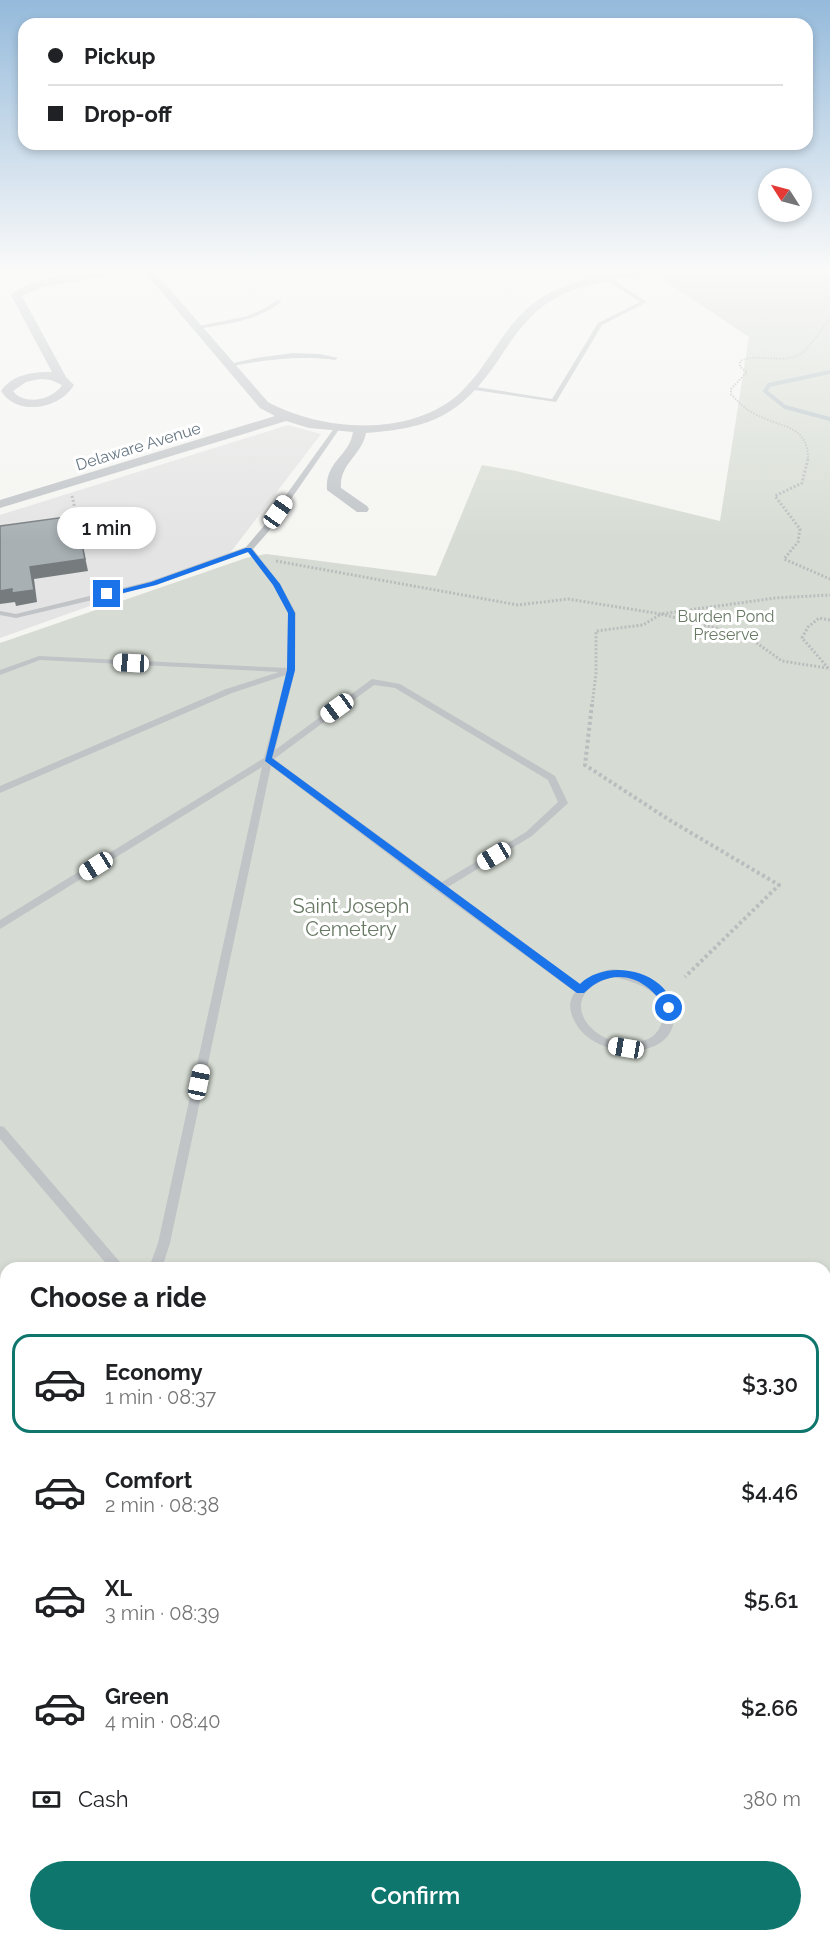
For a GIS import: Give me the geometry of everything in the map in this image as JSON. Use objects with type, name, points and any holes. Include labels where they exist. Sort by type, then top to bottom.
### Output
[{"type":"street","points":[[51,361],[61,378]]},
{"type":"street","points":[[224,361],[264,405],[285,417],[308,424],[360,429],[397,425],[427,417],[454,404],[471,388],[491,361]]},
{"type":"street","name":"Delaware Avenue","points":[[0,504],[285,417]]},
{"type":"street","points":[[360,429],[358,441],[333,476],[334,490],[362,508]]},
{"type":"lane","points":[[228,365],[252,361]]},
{"type":"lane","points":[[471,388],[554,401],[578,361]]},
{"type":"lane","points":[[0,613],[16,616],[153,583],[249,549],[266,529],[337,428]]},
{"type":"lane","points":[[157,1262],[164,1243],[268,759],[291,670],[292,613],[276,584],[249,549]]},
{"type":"lane","points":[[0,673],[39,658],[291,670]]},
{"type":"lane","points":[[0,790],[229,691],[291,670]]},
{"type":"lane","points":[[0,926],[268,759],[372,682],[397,686],[552,778],[563,803],[529,834],[440,888]]},
{"type":"lane","points":[[268,759],[580,990]]},
{"type":"lane","points":[[608,975],[629,975],[643,979],[655,986],[664,996],[669,1008],[670,1019],[666,1030],[656,1040],[642,1046],[626,1048],[609,1045],[594,1038],[579,1021],[576,1014],[576,1002],[580,990],[589,981],[608,975]]},
{"type":"lane","points":[[1,1133],[114,1262]]},
{"type":"path","points":[[741,361],[740,367],[747,372],[731,389],[735,400],[764,418],[805,433],[810,440]]},
{"type":"path","points":[[813,449],[812,463],[802,483],[775,495],[800,528],[798,542],[784,559],[830,579]]},
{"type":"path","points":[[71,492],[82,538]]},
{"type":"path","points":[[255,557],[518,605],[568,599],[662,614],[747,636],[782,661],[829,669]]},
{"type":"path","points":[[685,978],[779,885],[671,821],[585,765],[596,673],[596,631],[643,625],[662,614],[775,598],[830,595]]},
{"type":"path","points":[[829,669],[802,638],[808,627],[819,618],[830,620]]},
{"type":"shaded area","points":[[288,425],[321,434],[227,557],[0,638],[0,515]]},
{"type":"green space","name":"Saint Joseph Cemetery","points":[[745,361],[830,361],[830,1262],[0,1262],[0,643],[246,558],[266,554],[436,576],[482,465],[516,471],[720,521]]},
{"type":"building","points":[[73,516],[76,530],[79,529],[85,559],[30,567],[34,590],[12,593],[12,589],[0,591],[0,526]]},
{"type":"waterway","points":[[830,372],[769,385],[765,391],[785,407],[830,419]]},
{"type":"route","points":[[107,594],[153,583],[249,549],[276,584],[292,613],[291,670],[268,759],[580,990],[589,981],[601,976],[615,973],[629,975],[655,986],[664,996],[669,1008]]},
{"type":"park label","name":"Burden Pond Preserve","points":[[726,625]]}]
